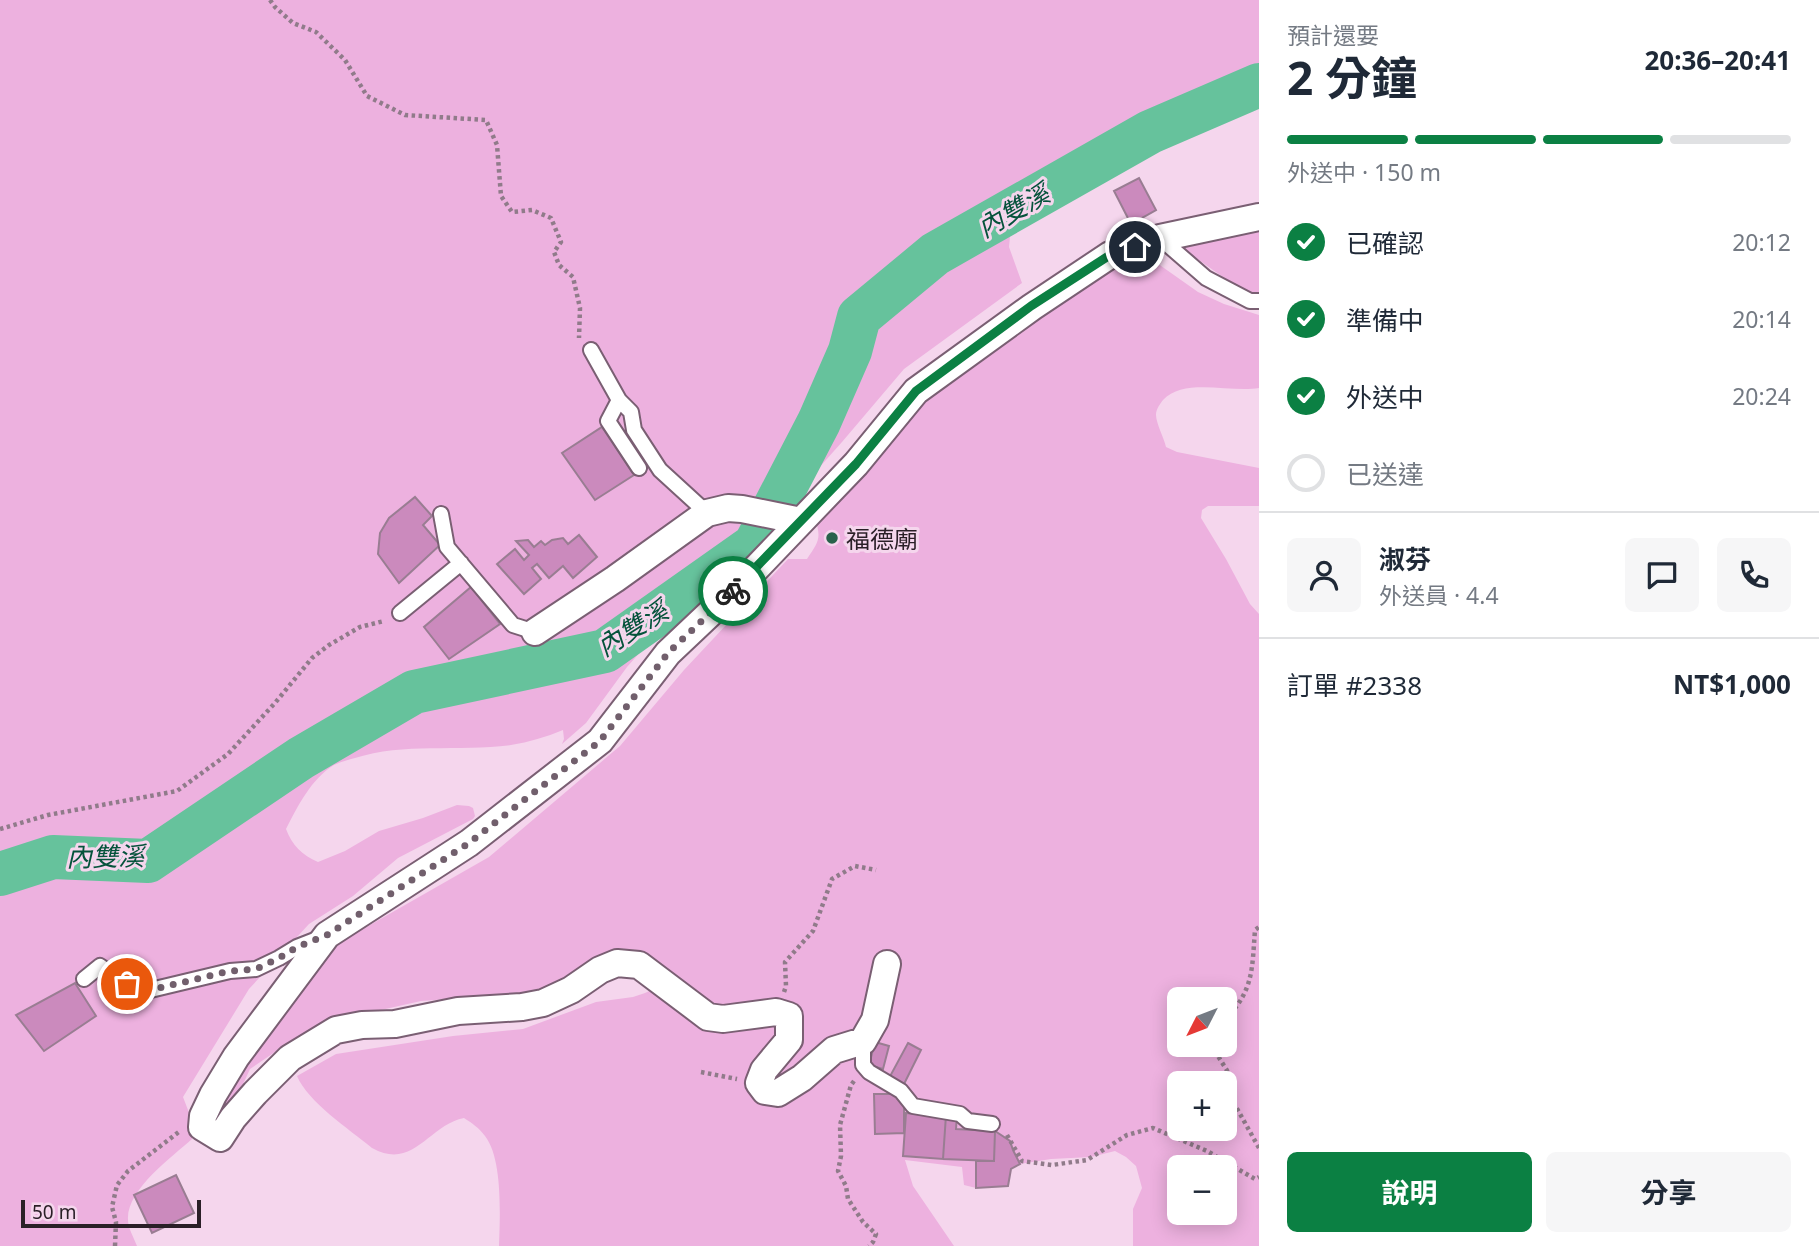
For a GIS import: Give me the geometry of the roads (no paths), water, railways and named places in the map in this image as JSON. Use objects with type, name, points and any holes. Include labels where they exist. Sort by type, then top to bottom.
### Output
[{"type":"street","points":[[887,964],[875,1020],[863,1053],[834,1050],[802,1078],[778,1093],[765,1091],[759,1083],[764,1070],[789,1040],[789,1016],[776,1013],[723,1020],[708,1017],[639,965],[617,963],[543,1003],[458,1011],[395,1024],[362,1025],[336,1030],[290,1058],[233,1118],[220,1138],[202,1127],[203,1116],[213,1095],[236,1057],[327,935],[469,843],[600,741],[668,653],[741,584],[856,464],[916,391],[1031,306],[1110,255],[1160,239],[1259,217]]},
{"type":"street","points":[[535,632],[707,513],[728,508],[742,509],[801,521]]},
{"type":"lane","points":[[1160,239],[1206,278],[1250,301],[1259,301]]},
{"type":"lane","points":[[591,350],[619,400],[632,412],[634,430],[660,470],[707,513]]},
{"type":"lane","points":[[619,400],[608,421],[639,468]]},
{"type":"lane","points":[[441,514],[447,547],[513,625],[535,632]]},
{"type":"lane","points":[[400,613],[461,563]]},
{"type":"lane","points":[[84,979],[100,966],[138,993],[230,971],[256,969],[297,947],[327,935]]},
{"type":"lane","points":[[863,1053],[869,1072],[901,1091],[914,1106],[960,1114],[968,1121],[992,1124]]},
{"type":"waterway","name":"內雙溪","points":[[0,874],[53,857],[148,861],[301,758],[414,692],[605,651],[755,545],[819,422],[850,351],[859,317],[935,254],[1150,132],[1259,85]]},
{"type":"place","name":"福德廟","points":[[832,538]]}]
